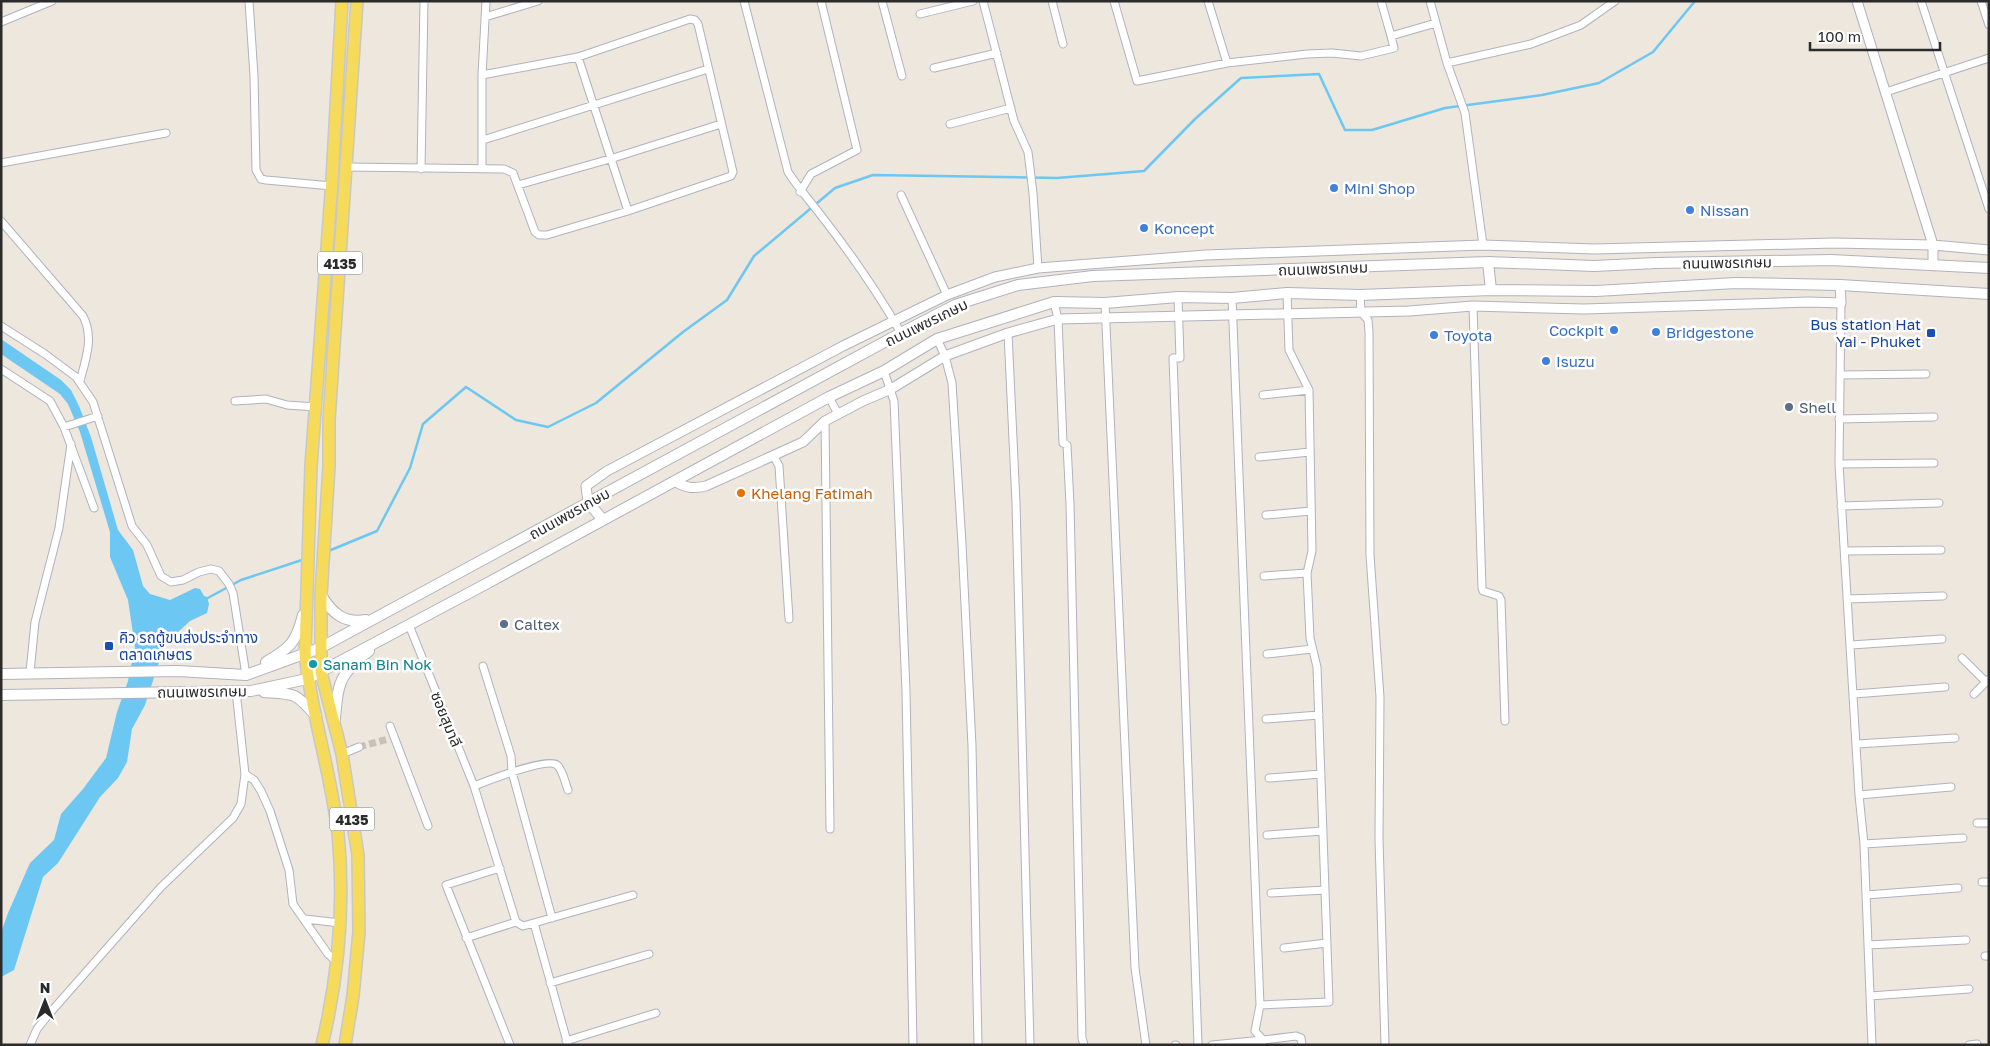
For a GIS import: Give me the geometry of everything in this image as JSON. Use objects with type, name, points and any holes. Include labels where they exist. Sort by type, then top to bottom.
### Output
[{"type":"main road","name":"4135","points":[[322,1045],[338,963],[340,923],[338,833],[308,679],[305,653],[316,407],[332,186],[342,1]]},
{"type":"main road","name":"4135","points":[[345,1045],[353,996],[359,932],[358,855],[342,754],[321,672],[320,648],[321,595],[329,466],[329,420],[357,1]]},
{"type":"main road","name":"ถนนเพชรเกษม","points":[[1,674],[30,672],[178,671],[246,675],[320,648],[901,333],[955,305],[1018,285],[1093,276],[1488,262],[1594,266],[1832,260],[1989,268]]},
{"type":"main road","points":[[1488,262],[1491,290]]},
{"type":"main road","name":"ถนนเพชรเกษม","points":[[1,694],[251,691],[308,679],[829,397],[884,371],[937,339],[1054,302],[1105,303],[1178,297],[1232,298],[1287,293],[1360,295],[1491,290],[1596,290],[1736,283],[1840,285],[1989,294]]},
{"type":"main road","points":[[588,502],[603,520]]},
{"type":"main road","points":[[321,595],[327,605],[341,618],[348,621],[374,619]]},
{"type":"main road","points":[[246,675],[288,649],[299,632],[308,598]]},
{"type":"main road","points":[[334,722],[338,689],[343,674],[360,658],[388,637]]},
{"type":"main road","points":[[251,691],[292,693],[302,700],[316,716]]},
{"type":"street","points":[[1,22],[52,1]]},
{"type":"street","points":[[249,1],[254,76],[254,152],[257,175],[261,179],[266,180],[332,186]]},
{"type":"street","points":[[421,169],[424,1]]},
{"type":"street","points":[[482,168],[482,75],[486,1]]},
{"type":"street","points":[[485,17],[538,1]]},
{"type":"street","points":[[744,1],[788,172],[800,192],[823,217],[901,333]]},
{"type":"street","points":[[800,192],[811,174],[857,150],[821,1]]},
{"type":"street","points":[[882,1],[902,76]]},
{"type":"street","points":[[920,14],[973,1]]},
{"type":"street","points":[[983,1],[1014,121],[1028,152],[1038,268]]},
{"type":"street","points":[[1052,1],[1063,44]]},
{"type":"street","points":[[1114,1],[1138,81],[1227,63],[1320,54],[1361,56],[1394,48],[1381,1]]},
{"type":"street","points":[[1208,1],[1227,63]]},
{"type":"street","points":[[1430,1],[1447,63],[1465,113],[1483,245]]},
{"type":"street","points":[[1447,63],[1530,44],[1581,25],[1615,1]]},
{"type":"street","points":[[1857,1],[1933,245],[1933,265]]},
{"type":"street","points":[[1921,1],[1989,209]]},
{"type":"street","points":[[1981,1],[1989,25]]},
{"type":"street","points":[[347,167],[504,169],[513,173],[535,232],[539,235],[547,235],[628,211],[731,176],[733,172],[698,24],[694,20],[578,57],[482,75]]},
{"type":"street","points":[[1391,36],[1436,23]]},
{"type":"street","points":[[934,68],[997,54]]},
{"type":"street","points":[[578,57],[628,211]]},
{"type":"street","points":[[1886,92],[1989,58]]},
{"type":"street","points":[[483,140],[708,69]]},
{"type":"street","points":[[950,124],[1011,108]]},
{"type":"street","points":[[518,185],[610,159],[721,124]]},
{"type":"street","points":[[1,163],[166,134]]},
{"type":"street","points":[[901,195],[947,295]]},
{"type":"street","points":[[1,221],[83,316],[88,326],[87,356],[80,381]]},
{"type":"street","points":[[588,502],[586,486],[607,471],[843,346],[947,295],[995,277],[1038,268],[1206,255],[1483,245],[1594,249],[1834,243],[1933,245],[1989,250]]},
{"type":"street","points":[[1091,264],[1093,276]]},
{"type":"street","points":[[1840,285],[1839,464],[1859,795],[1864,844],[1872,1045]]},
{"type":"street","points":[[1260,1005],[1328,1002],[1317,666],[1312,650],[1307,573],[1312,551],[1309,390],[1289,350],[1287,293]]},
{"type":"street","points":[[1360,295],[1361,312],[1368,320],[1369,332],[1370,555],[1380,697],[1379,839],[1385,1045]]},
{"type":"street","points":[[1178,297],[1180,358],[1173,358],[1198,1045]]},
{"type":"street","points":[[1232,298],[1260,1005],[1255,1032],[1263,1042]]},
{"type":"street","points":[[1054,302],[1058,319],[1063,443],[1067,445],[1070,504],[1082,1038],[1084,1045]]},
{"type":"street","points":[[674,481],[684,487],[694,489],[706,486],[803,442],[825,421],[891,389],[945,356],[1008,333],[1058,319],[1409,311],[1473,306],[1584,309],[1809,302],[1841,303]]},
{"type":"street","points":[[1105,303],[1121,687],[1136,968],[1146,1045]]},
{"type":"street","points":[[1473,306],[1482,588],[1484,592],[1499,596],[1501,600],[1505,721]]},
{"type":"street","points":[[1,326],[44,354],[80,381],[93,402],[95,417],[132,526],[147,545],[161,576],[171,582],[183,580],[210,569],[219,572],[229,584],[233,593],[246,675]]},
{"type":"street","points":[[1008,333],[1017,523],[1030,1045]]},
{"type":"street","points":[[937,339],[945,356],[952,383],[954,402],[968,660],[978,1045]]},
{"type":"street","points":[[1,369],[50,401],[68,425],[71,444],[94,508]]},
{"type":"street","points":[[884,371],[894,401],[906,691],[913,1045]]},
{"type":"street","points":[[1840,375],[1926,374]]},
{"type":"street","points":[[1263,395],[1309,390]]},
{"type":"street","points":[[829,397],[838,414]]},
{"type":"street","points":[[235,402],[266,399],[286,405],[316,407]]},
{"type":"street","points":[[68,425],[95,417]]},
{"type":"street","points":[[1839,420],[1934,417]]},
{"type":"street","points":[[825,421],[830,829]]},
{"type":"street","points":[[30,672],[35,622],[59,528],[71,444]]},
{"type":"street","points":[[1259,457],[1310,452]]},
{"type":"street","points":[[773,455],[779,466],[789,619]]},
{"type":"street","points":[[1839,464],[1934,462]]},
{"type":"street","points":[[1841,506],[1939,503]]},
{"type":"street","points":[[1266,515],[1311,512]]},
{"type":"street","points":[[1844,551],[1941,550]]},
{"type":"street","points":[[1264,576],[1307,573]]},
{"type":"street","points":[[1847,599],[1943,596]]},
{"type":"street","name":"ซอยสุมาลี","points":[[409,625],[474,786],[516,922]]},
{"type":"street","points":[[1851,645],[1942,638]]},
{"type":"street","points":[[1267,654],[1312,650]]},
{"type":"street","points":[[1962,658],[1987,680],[1974,694]]},
{"type":"street","points":[[483,666],[512,756],[512,772],[552,918]]},
{"type":"street","points":[[1854,694],[1945,687]]},
{"type":"street","points":[[30,1045],[36,1029],[161,887],[234,818],[242,804],[244,774],[236,691]]},
{"type":"street","points":[[1266,719],[1319,715]]},
{"type":"street","points":[[390,726],[428,826]]},
{"type":"street","points":[[1857,744],[1955,738]]},
{"type":"street","points":[[388,739],[398,747]]},
{"type":"street","points":[[342,754],[358,747]]},
{"type":"street","points":[[474,786],[512,772],[550,762],[556,764],[560,769],[568,790]]},
{"type":"street","points":[[244,774],[254,780],[270,811],[289,870],[293,904],[328,954],[338,963]]},
{"type":"street","points":[[1270,778],[1321,774]]},
{"type":"street","points":[[1859,795],[1951,787]]},
{"type":"street","points":[[1977,823],[1989,823]]},
{"type":"street","points":[[1267,835],[1323,831]]},
{"type":"street","points":[[1864,844],[1963,838]]},
{"type":"street","points":[[500,868],[446,885],[510,1045]]},
{"type":"street","points":[[1866,895],[1958,888]]},
{"type":"street","points":[[1271,893],[1325,890]]},
{"type":"street","points":[[466,938],[516,922],[523,926],[632,895]]},
{"type":"street","points":[[305,919],[340,923]]},
{"type":"street","points":[[534,923],[567,1043],[656,1013]]},
{"type":"street","points":[[1868,946],[1966,940]]},
{"type":"street","points":[[1284,948],[1326,943]]},
{"type":"street","points":[[550,983],[649,954]]},
{"type":"street","points":[[1870,996],[1969,989]]},
{"type":"street","points":[[1212,1045],[1263,1042],[1296,1036],[1301,1038],[1302,1045]]},
{"type":"street","points":[[1969,1045],[1977,1044]]},
{"type":"water","points":[[1,339],[61,380],[71,390],[91,437],[118,530],[133,550],[143,586],[150,594],[170,600],[195,588],[200,589],[204,596],[207,597],[209,604],[207,613],[190,621],[165,644],[145,705],[132,729],[127,762],[118,778],[100,797],[58,863],[43,877],[14,970],[1,977],[1,933],[8,913],[30,863],[54,840],[61,814],[106,758],[117,712],[128,681],[135,647],[128,600],[110,557],[110,532],[80,432],[68,404],[60,394],[1,354]]},
{"type":"waterway","points":[[326,552],[377,531],[410,468],[423,424],[466,387],[516,420],[548,427],[596,403],[683,332],[727,300],[754,256],[835,188],[873,175],[1057,178],[1144,171],[1195,119],[1241,78],[1319,74],[1345,130],[1372,130],[1445,108],[1542,95],[1599,83],[1653,52],[1695,1]]},
{"type":"waterway","points":[[206,599],[241,580],[305,559]]},
{"type":"tunnel","points":[[359,747],[388,739]]},
{"type":"place","name":"Mini Shop","points":[[1334,188]]},
{"type":"place","name":"Nissan","points":[[1690,210]]},
{"type":"place","name":"Koncept","points":[[1144,228]]},
{"type":"place","name":"Cockpit","points":[[1614,330]]},
{"type":"place","name":"Bridgestone","points":[[1656,332]]},
{"type":"place","name":"Bus station Hat Yai - Phuket","points":[[1931,333]]},
{"type":"place","name":"Toyota","points":[[1434,335]]},
{"type":"place","name":"Isuzu","points":[[1546,361]]},
{"type":"place","name":"Shell","points":[[1789,407]]},
{"type":"place","name":"Khelang Fatimah","points":[[741,493]]},
{"type":"place","name":"Caltex","points":[[504,624]]},
{"type":"place","name":"คิว รถตู้ขนส่งประจำทาง ตลาดเกษตร","points":[[109,646]]},
{"type":"place","name":"Sanam Bin Nok","points":[[313,664]]}]
